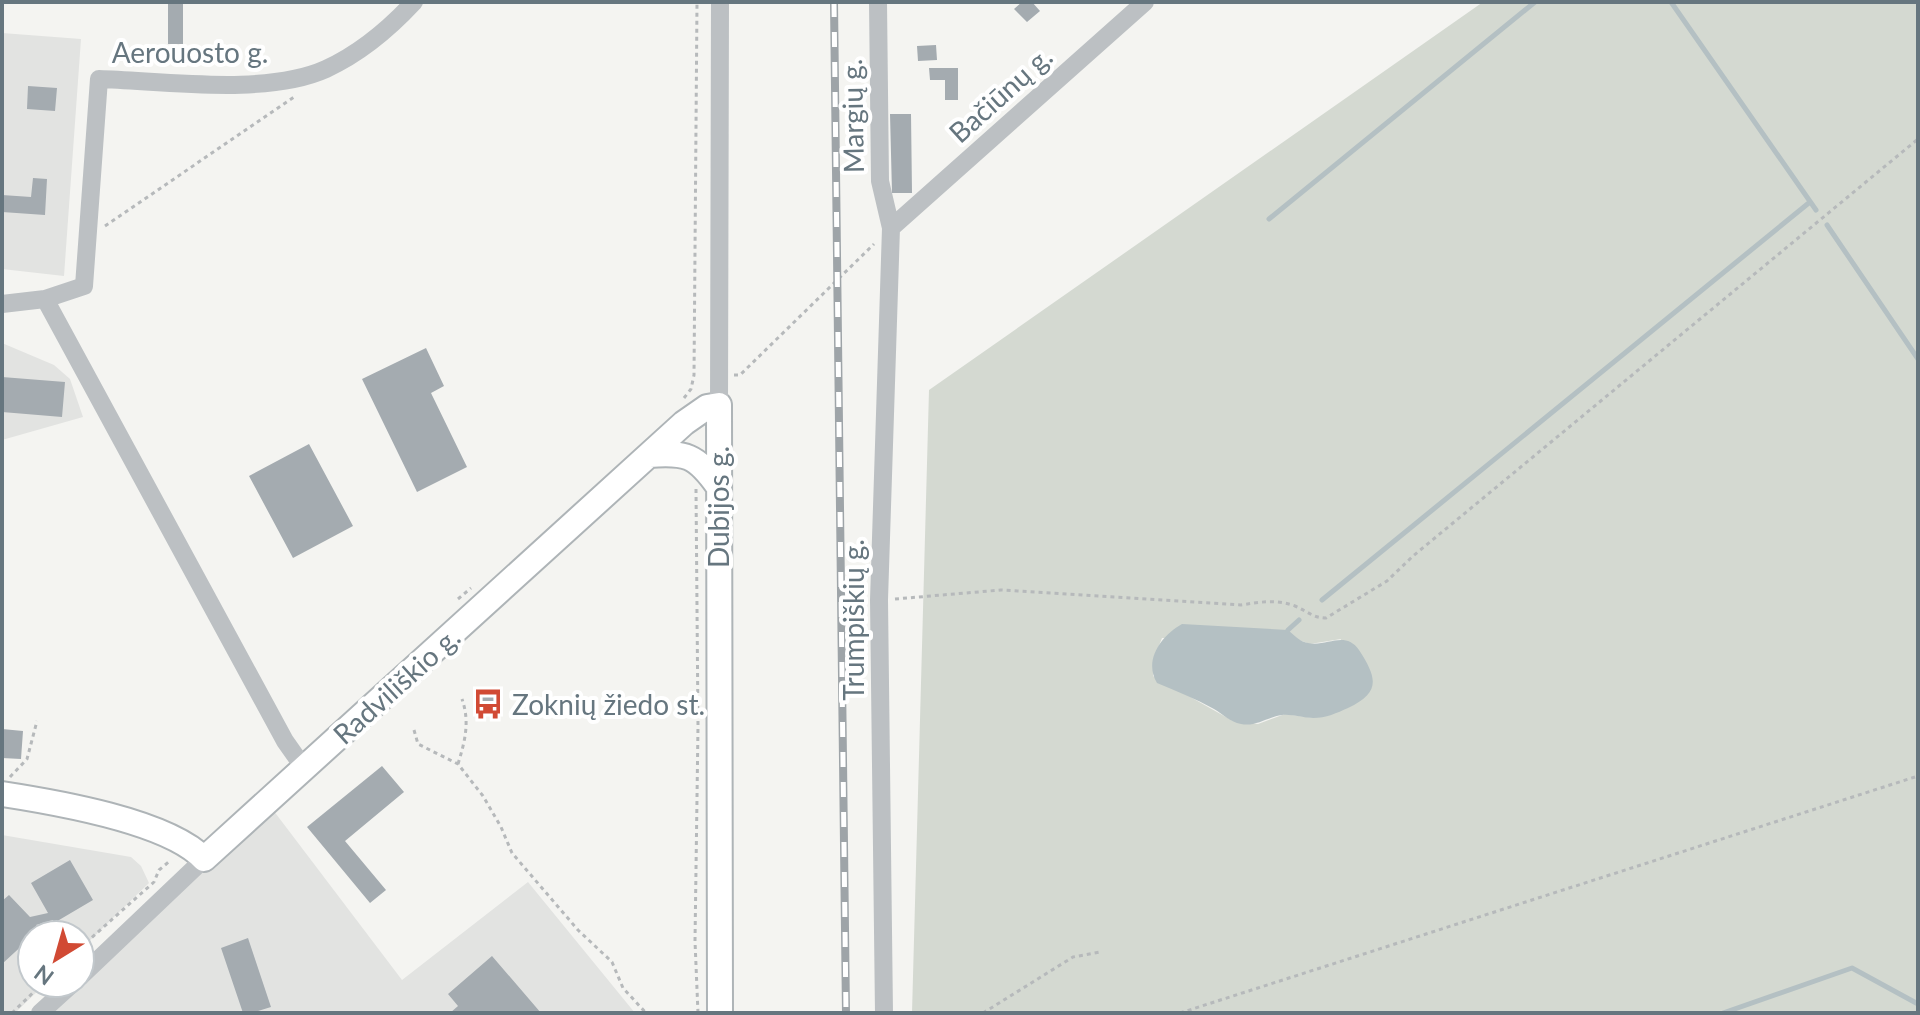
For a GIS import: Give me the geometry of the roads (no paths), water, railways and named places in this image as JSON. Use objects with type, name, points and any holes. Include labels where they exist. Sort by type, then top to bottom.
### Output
[{"type":"main road","name":"Radviliškio g.","points":[[196,852],[304,768],[684,423],[707,407],[719,405]]},
{"type":"main road","name":"Dubijos g.","points":[[719,405],[720,1013]]},
{"type":"main road","points":[[649,455],[675,453],[696,460],[718,486]]},
{"type":"main road","points":[[2,794],[110,817],[196,852]]},
{"type":"street","name":"Aerouosto g.","points":[[45,299],[84,286],[99,79],[250,84],[323,70],[373,42],[414,2]]},
{"type":"street","name":"Dubijos g.","points":[[719,405],[720,2]]},
{"type":"street","name":"Margių g.","points":[[878,2],[880,181],[891,228]]},
{"type":"street","name":"Bačiūnų g.","points":[[891,228],[1145,2]]},
{"type":"street","name":"Trumpiškių g.","points":[[884,1013],[879,600],[891,228]]},
{"type":"street","points":[[2,304],[45,299],[285,741],[304,768]]},
{"type":"street","name":"Radviliškio g.","points":[[96,960],[196,852]]},
{"type":"street","points":[[40,1013],[55,999]]},
{"type":"waterway","points":[[1269,219],[1535,2]]},
{"type":"waterway","points":[[1671,2],[1816,210]]},
{"type":"waterway","points":[[1322,600],[1810,202]]},
{"type":"waterway","points":[[1827,225],[1918,359]]},
{"type":"waterway","points":[[1288,630],[1299,620]]},
{"type":"waterway","points":[[1723,1013],[1852,968],[1918,1004]]},
{"type":"railway","points":[[834,2],[846,1013]]},
{"type":"place","name":"Zoknių žiedo st.","points":[[488,704]]}]
